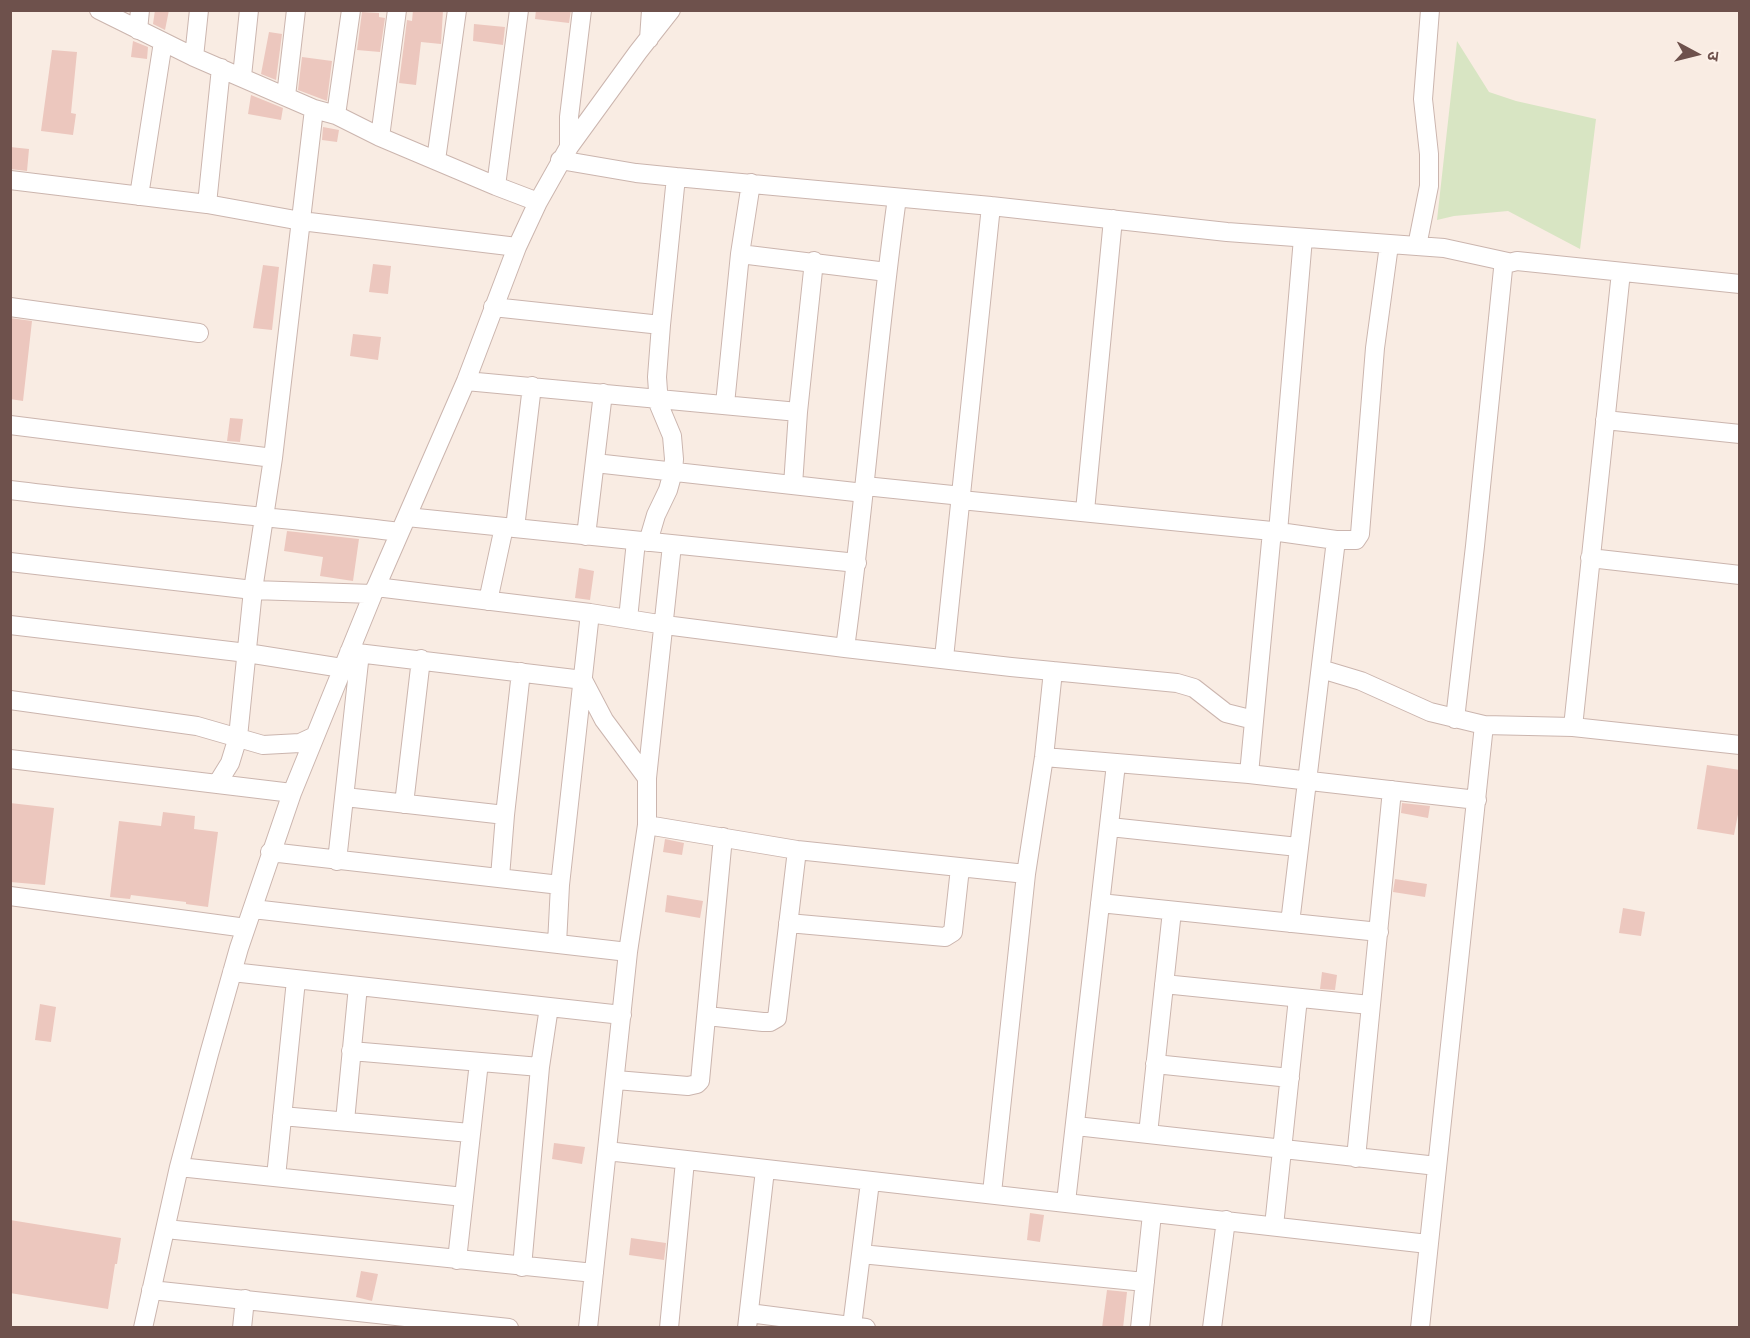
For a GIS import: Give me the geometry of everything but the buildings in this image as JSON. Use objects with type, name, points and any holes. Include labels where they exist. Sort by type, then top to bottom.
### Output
[{"type":"street","points":[[99,10],[194,57],[538,202]]},
{"type":"street","points":[[138,30],[141,10]]},
{"type":"street","points":[[194,57],[199,10]]},
{"type":"street","points":[[242,76],[249,10]]},
{"type":"street","points":[[286,96],[296,10]]},
{"type":"street","points":[[336,115],[351,10]]},
{"type":"street","points":[[380,137],[397,10]]},
{"type":"street","points":[[436,160],[457,10]]},
{"type":"street","points":[[496,186],[519,10]]},
{"type":"street","points":[[564,153],[582,10]]},
{"type":"street","points":[[648,39],[651,10]]},
{"type":"street","points":[[143,1328],[179,1167],[232,972],[270,852],[292,792],[350,658],[375,591],[466,381],[517,247],[538,202],[564,153],[671,10]]},
{"type":"street","points":[[1417,246],[1429,186],[1429,154],[1423,99],[1430,10]]},
{"type":"street","points":[[140,196],[163,42]]},
{"type":"street","points":[[207,204],[221,68]]},
{"type":"street","points":[[217,784],[230,763],[237,737],[253,590],[273,458],[314,109]]},
{"type":"street","points":[[564,153],[636,173],[1303,238],[1444,248],[1508,262],[1517,261],[1740,284]]},
{"type":"street","points":[[628,619],[642,541],[668,490],[673,472],[672,436],[658,398],[661,325],[676,177]]},
{"type":"street","points":[[10,180],[207,204],[301,221],[517,247]]},
{"type":"street","points":[[725,404],[740,254],[751,183]]},
{"type":"street","points":[[845,648],[857,563],[887,272],[897,198]]},
{"type":"street","points":[[944,658],[991,206]]},
{"type":"street","points":[[1085,512],[1113,219]]},
{"type":"street","points":[[1249,774],[1303,238]]},
{"type":"street","points":[[595,463],[793,485],[962,498],[1275,531],[1351,542],[1356,540],[1360,534],[1375,348],[1389,245]]},
{"type":"street","points":[[740,254],[814,261],[887,272]]},
{"type":"street","points":[[793,485],[798,412],[814,261]]},
{"type":"street","points":[[1455,719],[1503,269],[1508,262]]},
{"type":"street","points":[[1573,728],[1621,272]]},
{"type":"street","points":[[10,307],[199,333]]},
{"type":"street","points":[[493,307],[661,325]]},
{"type":"street","points":[[466,381],[798,412]]},
{"type":"street","points":[[488,601],[510,527],[532,386]]},
{"type":"street","points":[[586,536],[603,393]]},
{"type":"street","points":[[1605,420],[1740,434]]},
{"type":"street","points":[[10,424],[273,458]]},
{"type":"street","points":[[10,490],[264,515],[404,524],[510,527],[857,563]]},
{"type":"street","points":[[1290,922],[1336,540]]},
{"type":"street","points":[[588,1328],[628,952],[647,825],[647,778],[672,545]]},
{"type":"street","points":[[1590,558],[1740,575]]},
{"type":"street","points":[[10,562],[253,590],[375,591],[488,601],[845,648],[1177,683],[1194,688],[1226,713],[1254,720]]},
{"type":"street","points":[[557,944],[560,885],[590,613]]},
{"type":"street","points":[[10,625],[247,653],[421,659],[584,680]]},
{"type":"street","points":[[337,861],[345,797],[350,658]]},
{"type":"street","points":[[404,804],[421,659]]},
{"type":"street","points":[[1321,669],[1361,681],[1422,708],[1484,726],[1573,728],[1740,745]]},
{"type":"street","points":[[992,1193],[1026,874],[1044,757],[1053,671]]},
{"type":"street","points":[[500,877],[521,672]]},
{"type":"street","points":[[584,680],[604,720],[647,778]]},
{"type":"street","points":[[10,700],[197,726],[263,744],[300,743],[315,736]]},
{"type":"street","points":[[1420,1328],[1484,726]]},
{"type":"street","points":[[1044,757],[1249,774],[1477,800]]},
{"type":"street","points":[[10,759],[292,792]]},
{"type":"street","points":[[1066,1202],[1116,764]]},
{"type":"street","points":[[1356,1158],[1392,790]]},
{"type":"street","points":[[345,797],[505,815]]},
{"type":"street","points":[[647,825],[797,850],[1026,874]]},
{"type":"street","points":[[1110,827],[1298,847]]},
{"type":"street","points":[[616,1080],[688,1086],[697,1084],[701,1076],[723,837]]},
{"type":"street","points":[[707,1016],[763,1022],[770,1022],[777,1018],[797,850]]},
{"type":"street","points":[[270,852],[560,885]]},
{"type":"street","points":[[788,923],[945,937],[953,932],[955,926],[960,868]]},
{"type":"street","points":[[10,896],[246,927]]},
{"type":"street","points":[[1100,903],[1379,932]]},
{"type":"street","points":[[253,909],[628,952]]},
{"type":"street","points":[[1148,1134],[1172,912]]},
{"type":"street","points":[[232,972],[622,1015]]},
{"type":"street","points":[[276,1177],[296,980]]},
{"type":"street","points":[[1164,984],[1370,1005]]},
{"type":"street","points":[[345,1121],[358,986]]},
{"type":"street","points":[[1274,1226],[1298,998]]},
{"type":"street","points":[[522,1267],[540,1067],[549,1007]]},
{"type":"street","points":[[351,1051],[540,1067]]},
{"type":"street","points":[[458,1260],[479,1062]]},
{"type":"street","points":[[1155,1064],[1290,1078]]},
{"type":"street","points":[[282,1116],[470,1133]]},
{"type":"street","points":[[1076,1126],[1437,1166]]},
{"type":"street","points":[[607,1151],[1428,1244]]},
{"type":"street","points":[[669,1328],[685,1161]]},
{"type":"street","points":[[179,1167],[464,1197]]},
{"type":"street","points":[[765,1170],[748,1320],[859,1327],[861,1254],[870,1182]]},
{"type":"street","points":[[1140,1328],[1152,1214]]},
{"type":"street","points":[[1212,1328],[1226,1220]]},
{"type":"street","points":[[166,1229],[594,1273]]},
{"type":"street","points":[[861,1254],[1145,1282]]},
{"type":"street","points":[[151,1290],[245,1299],[453,1325],[509,1328]]},
{"type":"street","points":[[242,1328],[245,1299]]},
{"type":"green space","points":[[1457,41],[1489,92],[1516,101],[1596,119],[1580,249],[1508,211],[1454,216],[1437,220]]}]
